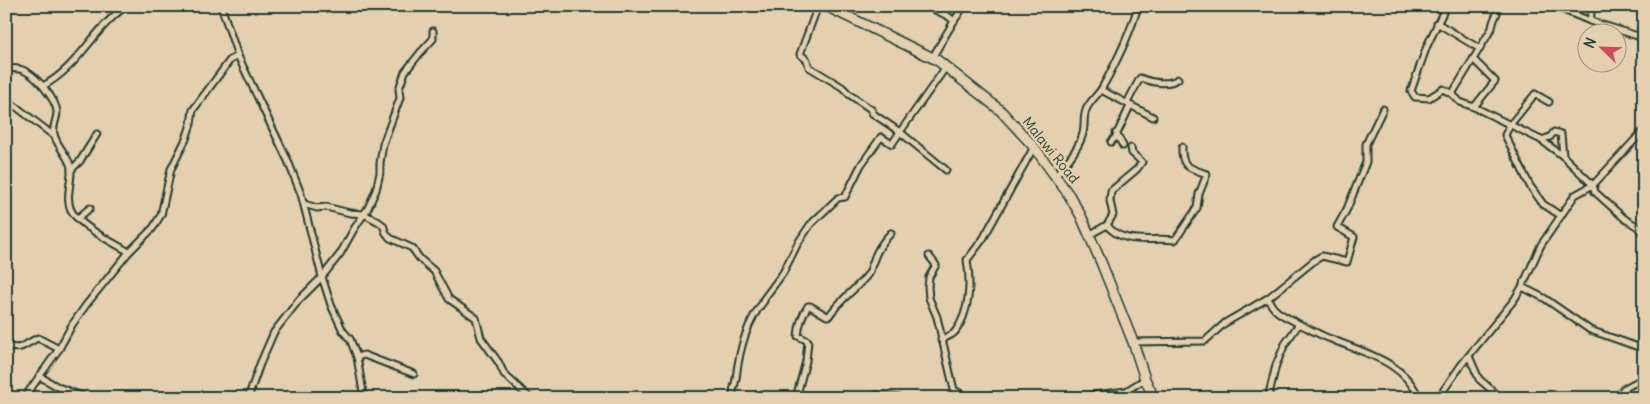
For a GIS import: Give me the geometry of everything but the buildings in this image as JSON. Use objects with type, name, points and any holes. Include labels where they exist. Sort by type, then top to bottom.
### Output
[{"type":"main road","name":"Malawi Road","points":[[832,8],[932,58],[946,67],[1000,110],[1034,147],[1069,195],[1090,235],[1154,398]]},
{"type":"street","points":[[43,86],[55,80],[74,62],[91,39],[114,15],[126,6]]},
{"type":"street","points":[[221,6],[238,56],[301,194],[331,305],[342,331],[350,338],[357,357],[364,398]]},
{"type":"street","points":[[818,6],[800,54],[807,60],[809,67],[842,87],[872,110],[872,113],[900,132],[946,170]]},
{"type":"street","points":[[926,6],[948,16],[954,21]]},
{"type":"street","points":[[932,58],[964,6]]},
{"type":"street","points":[[1056,176],[1068,162],[1083,134],[1083,119],[1086,109],[1101,90],[1117,59],[1138,6]]},
{"type":"street","points":[[1446,6],[1419,65],[1411,91],[1415,97],[1429,98],[1442,89],[1452,94],[1460,102],[1541,140],[1563,156],[1593,184],[1595,192],[1624,219],[1638,227],[1644,235]]},
{"type":"street","points":[[1452,94],[1492,28],[1492,23],[1497,17],[1499,6]]},
{"type":"street","points":[[1554,6],[1590,21],[1641,38],[1644,21]]},
{"type":"street","points":[[1590,21],[1592,6]]},
{"type":"street","points":[[1437,23],[1480,50]]},
{"type":"street","points":[[248,398],[274,332],[299,300],[322,277],[340,254],[364,214],[376,190],[383,144],[400,98],[399,89],[405,72],[433,39],[433,31]]},
{"type":"street","points":[[24,398],[59,350],[72,325],[86,305],[129,252],[153,228],[161,215],[171,169],[186,139],[191,124],[192,110],[230,60],[238,56]]},
{"type":"street","points":[[1474,60],[1495,81],[1474,107]]},
{"type":"street","points":[[734,398],[732,392],[736,378],[736,368],[747,329],[756,310],[783,273],[798,243],[818,216],[838,198],[845,197],[861,165],[881,137],[892,144],[946,67]]},
{"type":"street","points":[[6,68],[25,71],[43,86],[49,94],[57,111],[53,128],[54,136]]},
{"type":"street","points":[[1110,142],[1115,138],[1140,78],[1154,82],[1172,82],[1178,79]]},
{"type":"street","points":[[1101,90],[1153,117]]},
{"type":"street","points":[[1549,102],[1535,94],[1510,125],[1505,135],[1530,186],[1543,204],[1561,216]]},
{"type":"street","points":[[6,99],[54,136],[70,162],[69,205],[72,212],[92,230],[129,252]]},
{"type":"street","points":[[1133,342],[1205,341],[1225,323],[1268,298],[1322,256],[1347,262],[1354,237],[1337,227],[1347,210],[1366,162],[1366,144],[1383,109]]},
{"type":"street","points":[[1438,398],[1514,300],[1541,245],[1575,195],[1593,184],[1644,130]]},
{"type":"street","points":[[1541,140],[1550,137],[1554,132],[1560,134],[1563,156]]},
{"type":"street","points":[[1116,133],[1123,146]]},
{"type":"street","points":[[71,170],[80,161],[97,134]]},
{"type":"street","points":[[941,340],[954,333],[966,310],[970,286],[967,260],[983,239],[1034,147]]},
{"type":"street","points":[[1107,225],[1113,233],[1125,238],[1175,240],[1197,208],[1199,194],[1207,174],[1186,164],[1181,155],[1182,147]]},
{"type":"street","points":[[1090,235],[1107,225],[1114,214],[1110,201],[1111,191],[1142,162],[1132,153],[1131,148]]},
{"type":"street","points":[[304,204],[318,208],[326,207],[350,213],[364,214],[383,225],[390,238],[412,248],[420,259],[434,271],[449,299],[476,318],[481,338],[499,363],[504,374],[530,398]]},
{"type":"street","points":[[78,218],[90,208]]},
{"type":"street","points":[[796,398],[808,350],[808,341],[798,336],[801,317],[808,306],[830,316],[838,304],[858,286],[870,271],[876,254],[891,233]]},
{"type":"street","points":[[929,256],[936,265],[929,277],[930,298],[937,317],[954,390],[949,398]]},
{"type":"street","points":[[1522,287],[1544,298],[1590,330],[1644,349]]},
{"type":"street","points":[[1268,298],[1271,306],[1282,315],[1299,324],[1328,338],[1384,359],[1414,386],[1419,398]]},
{"type":"street","points":[[1268,398],[1276,365],[1285,344],[1299,324]]},
{"type":"street","points":[[6,346],[15,349],[22,348],[38,338],[59,350]]},
{"type":"street","points":[[357,357],[364,355],[414,374]]},
{"type":"street","points":[[1469,356],[1479,379],[1501,398]]},
{"type":"street","points":[[39,376],[58,388],[87,398]]},
{"type":"street","points":[[1619,398],[1623,390],[1644,378]]},
{"type":"street","points":[[1072,398],[1126,391],[1145,379]]},
{"type":"street","points":[[954,390],[969,398]]},
{"type":"street","points":[[1095,398],[1110,393]]},
{"type":"street","points":[[875,398],[876,395],[900,398]]}]
